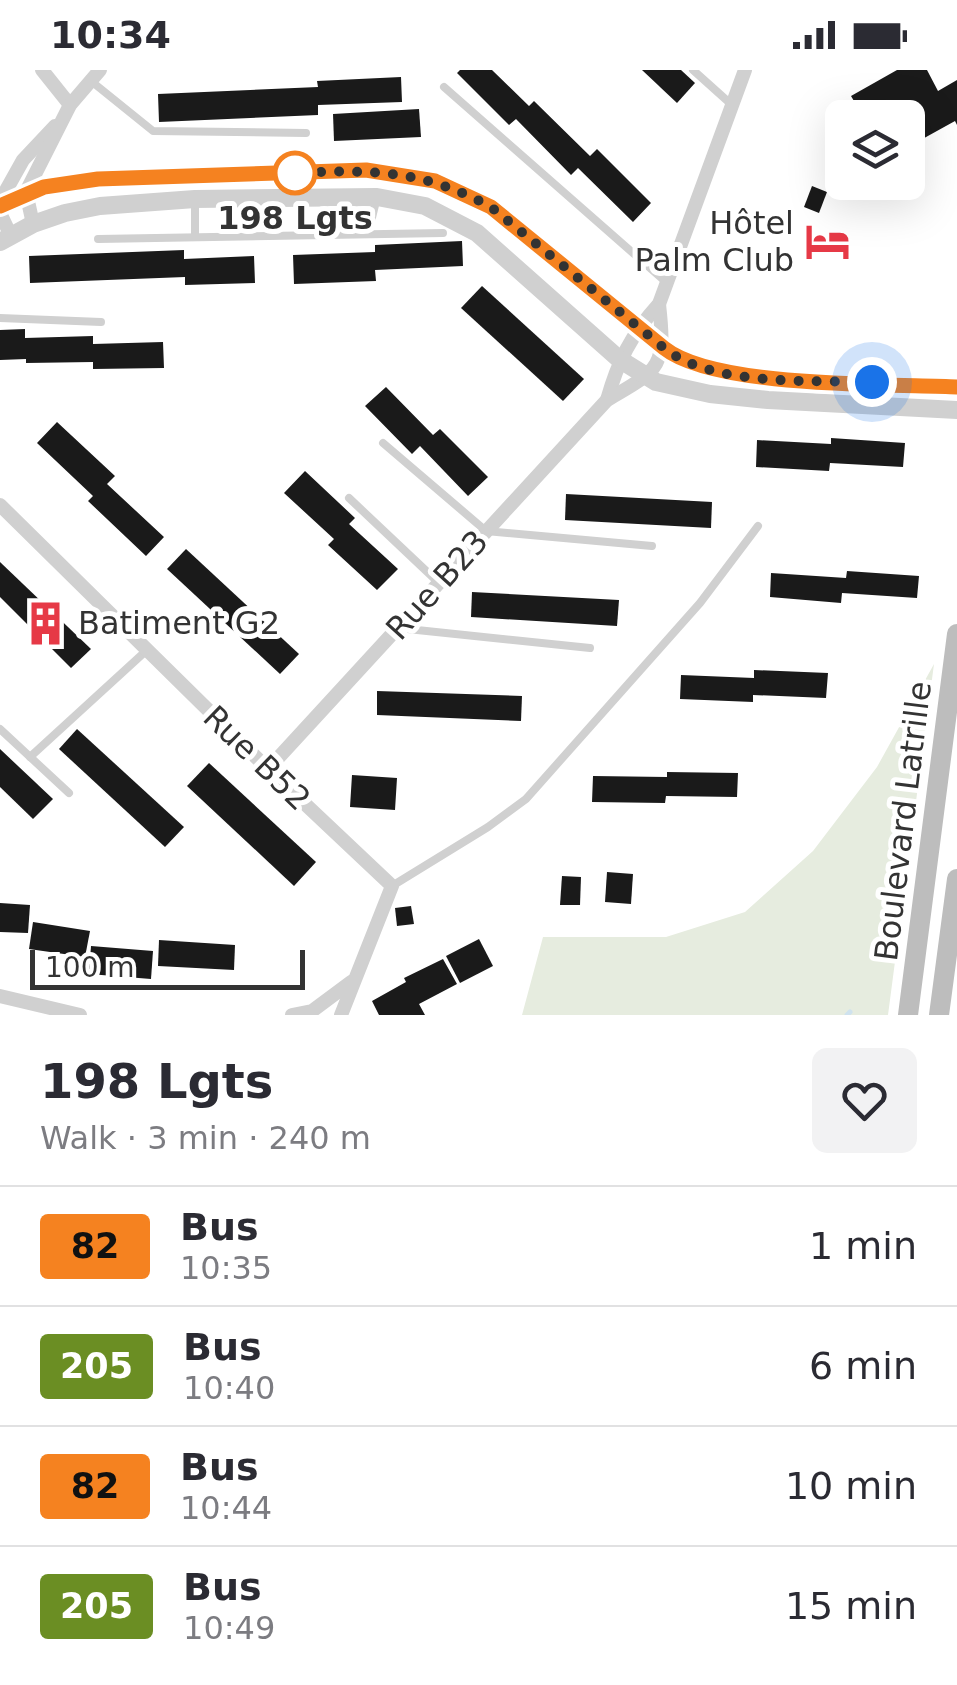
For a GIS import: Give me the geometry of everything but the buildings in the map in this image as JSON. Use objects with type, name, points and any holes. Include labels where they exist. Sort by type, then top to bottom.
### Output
[{"type":"main road","name":"Boulevard Latrille","points":[[908,1015],[957,634]]},
{"type":"main road","name":"Boulevard Latrille","points":[[939,1015],[957,879]]},
{"type":"street","points":[[42,70],[66,112]]},
{"type":"street","points":[[606,400],[619,360],[639,326],[658,304],[667,283],[745,70]]},
{"type":"street","points":[[5,239],[0,207],[23,160],[96,76]]},
{"type":"street","points":[[5,239],[30,208],[66,112]]},
{"type":"street","points":[[30,208],[98,179],[366,170],[435,181],[491,207],[687,364],[760,377],[957,387]]},
{"type":"street","points":[[366,170],[369,196]]},
{"type":"street","points":[[0,207],[65,212],[195,200],[369,196],[424,206],[477,234],[619,360],[646,378],[710,394],[768,400],[957,410]]},
{"type":"street","points":[[606,400],[646,378],[664,348],[658,304]]},
{"type":"street","name":"Rue B23","points":[[268,769],[606,400]]},
{"type":"street","name":"Rue B52","points":[[0,505],[392,886]]},
{"type":"street","points":[[340,1015],[392,886]]},
{"type":"street","points":[[292,1015],[312,1012],[352,981]]},
{"type":"street","points":[[0,996],[80,1015]]},
{"type":"lane","points":[[693,70],[732,105]]},
{"type":"lane","points":[[96,76],[153,130],[306,133]]},
{"type":"lane","points":[[444,87],[667,283]]},
{"type":"lane","points":[[368,234],[369,196]]},
{"type":"lane","points":[[194,238],[195,200]]},
{"type":"lane","points":[[98,239],[442,232]]},
{"type":"lane","points":[[0,318],[101,322]]},
{"type":"lane","points":[[383,444],[486,531],[652,546]]},
{"type":"lane","points":[[348,498],[439,582]]},
{"type":"lane","points":[[392,886],[526,799],[700,603],[758,526]]},
{"type":"lane","points":[[398,628],[590,648]]},
{"type":"lane","points":[[30,757],[147,650]]},
{"type":"lane","points":[[0,729],[69,794]]},
{"type":"shaded area","points":[[934,664],[888,1015],[522,1015],[543,937],[666,937],[745,912],[813,851],[877,767]]},
{"type":"waterway","points":[[847,1015],[850,1012]]},
{"type":"bus line","name":"82","points":[[0,206],[44,187],[98,179],[366,170],[435,181],[491,207],[687,364],[760,377],[957,387]]},
{"type":"place","name":"198 Lgts","points":[[295,173]]},
{"type":"place","name":"Hôtel Palm Club","points":[[827,241]]},
{"type":"place","name":"Batiment G2","points":[[45,623]]},
{"type":"route","points":[[295,173],[290,173],[366,170],[435,181],[462,191],[491,207],[534,240],[687,364],[760,377],[872,382]]}]
